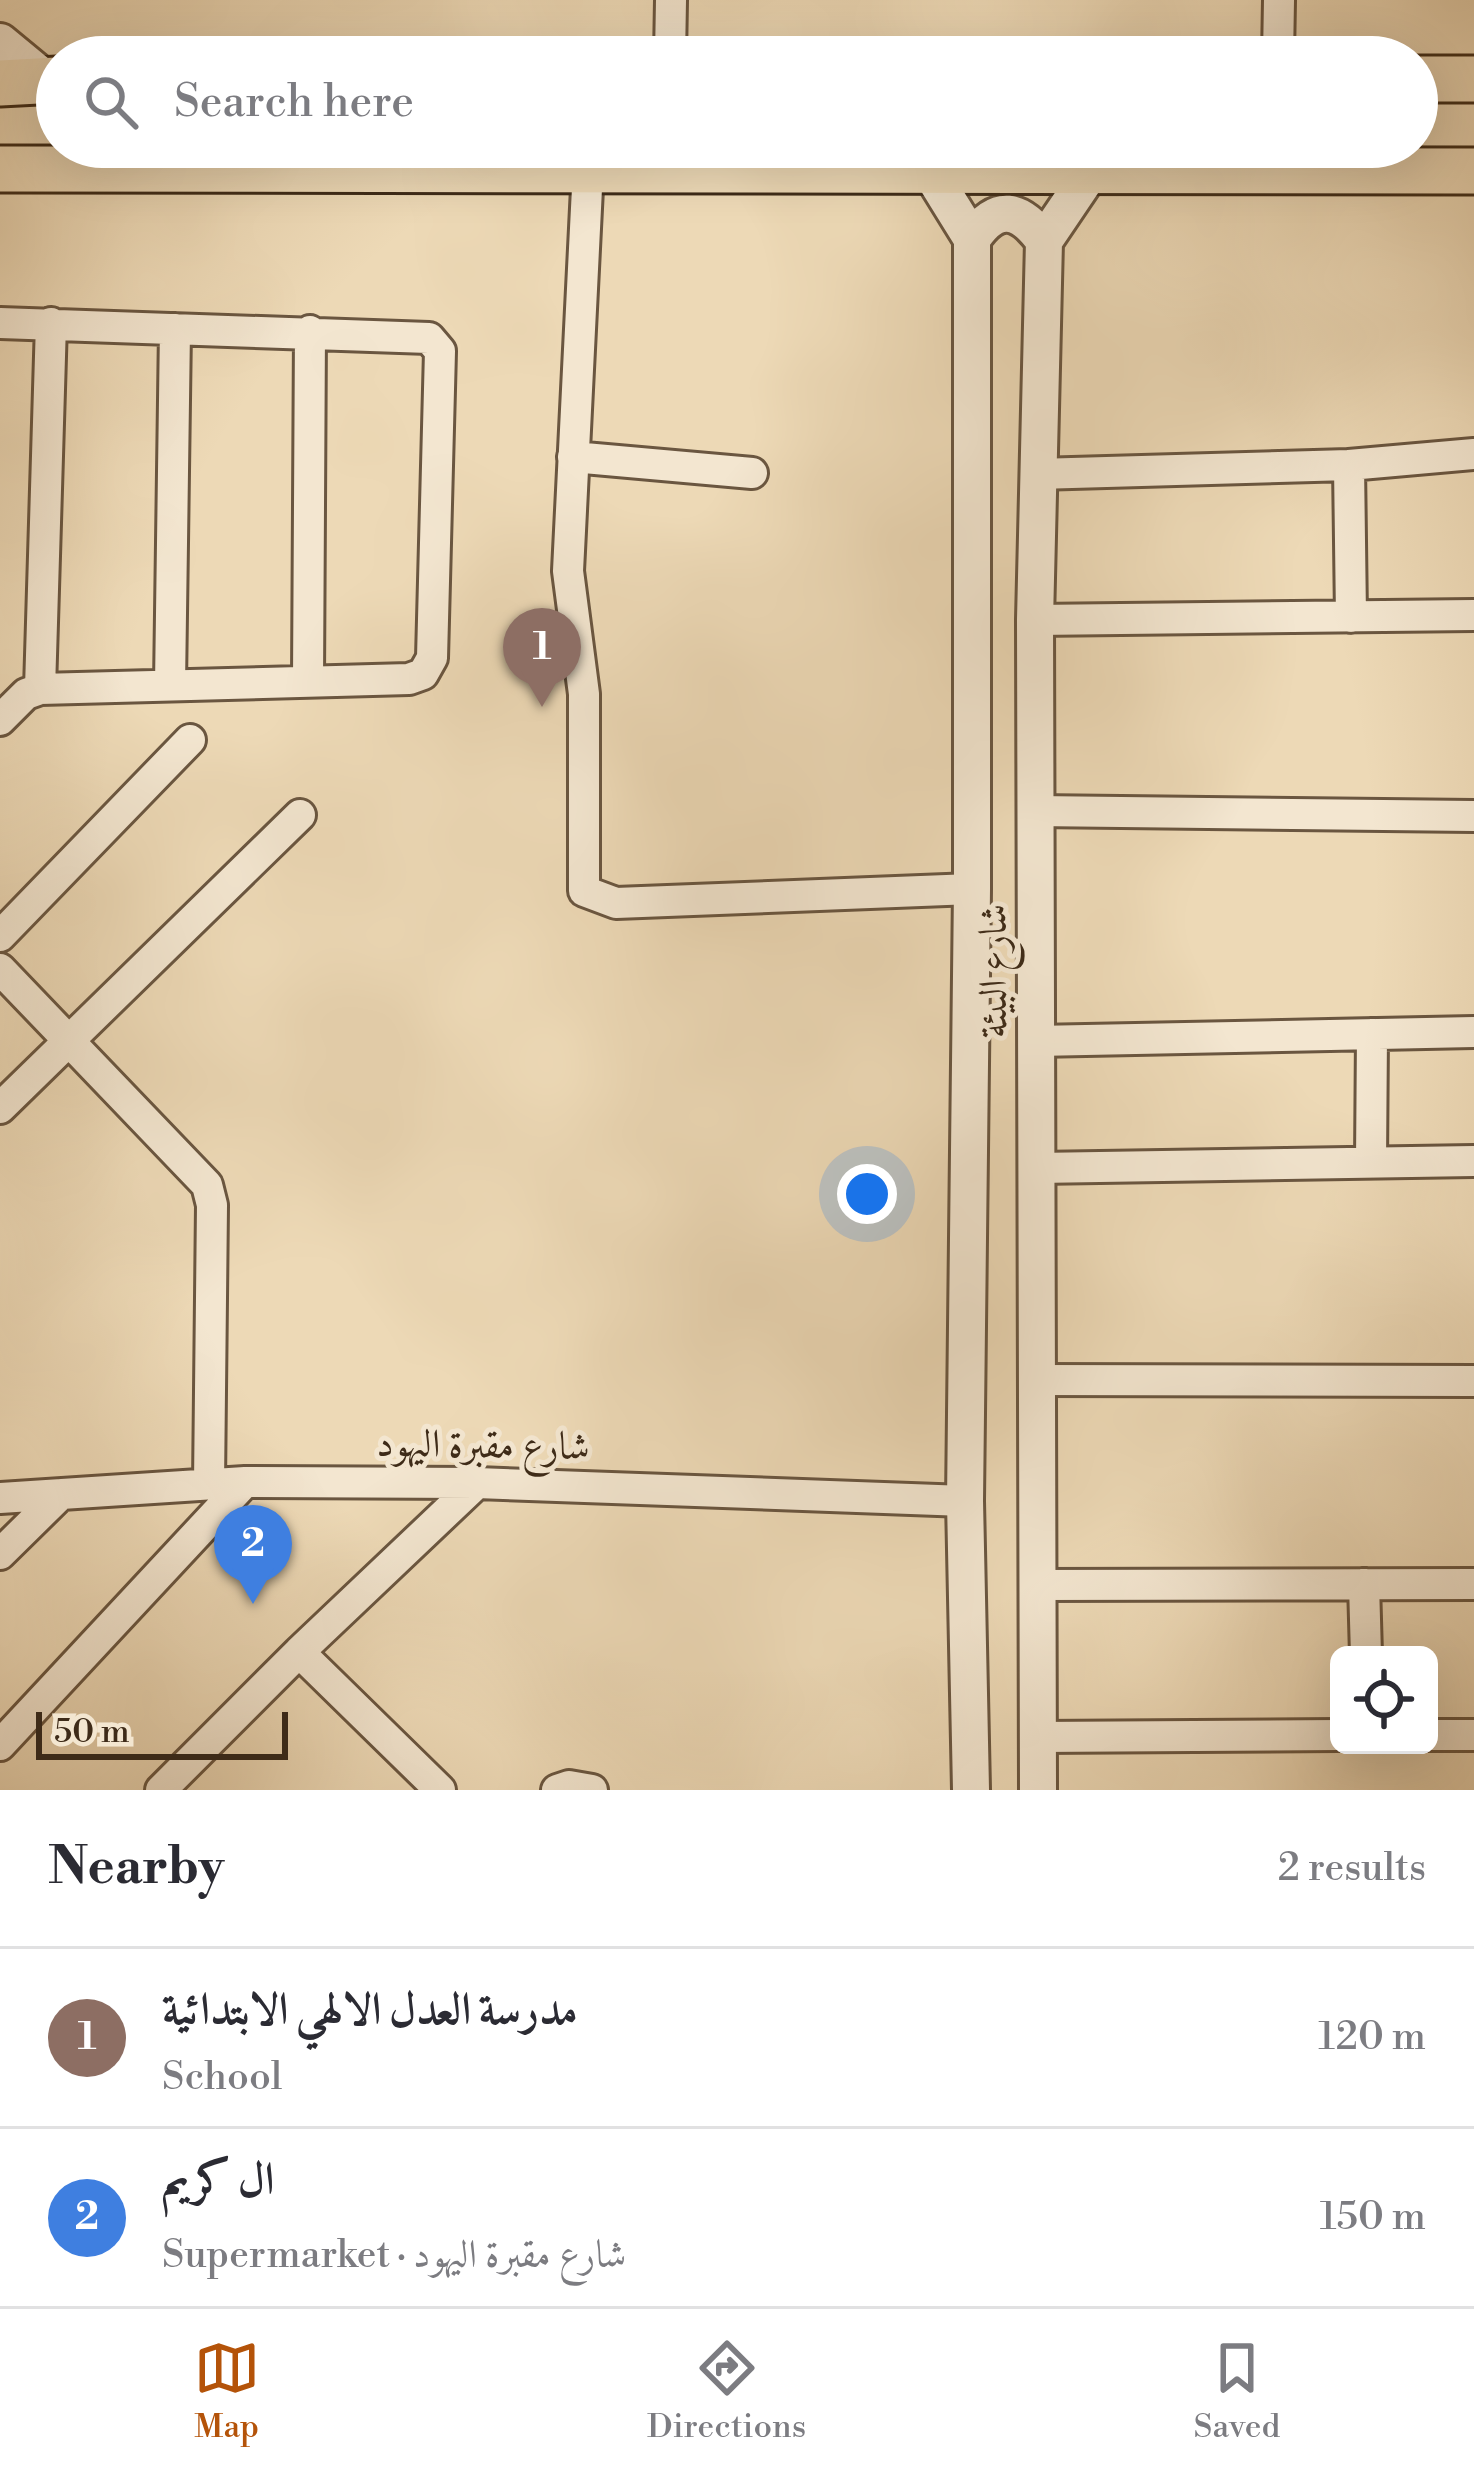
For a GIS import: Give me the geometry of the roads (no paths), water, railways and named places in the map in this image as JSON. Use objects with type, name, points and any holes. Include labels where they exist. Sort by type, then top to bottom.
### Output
[{"type":"main road","points":[[1438,79],[1474,79]]},
{"type":"main road","points":[[0,83],[36,81]]},
{"type":"main road","points":[[0,169],[928,168]]},
{"type":"main road","points":[[1189,168],[1474,171]]},
{"type":"street","points":[[670,36],[671,0]]},
{"type":"street","points":[[1278,36],[1279,0]]},
{"type":"street","points":[[0,42],[36,68]]},
{"type":"street","points":[[588,168],[568,571],[584,694],[584,891],[616,903],[972,889]]},
{"type":"street","points":[[928,168],[972,239],[985,220],[1010,212],[1029,220],[1045,241],[1093,168]]},
{"type":"street","name":"شارع البيئة","points":[[971,1790],[965,1501],[972,889],[972,239]]},
{"type":"street","name":"شارع البيئة","points":[[1038,1790],[1035,620],[1045,241]]},
{"type":"street","points":[[0,323],[429,338],[440,351],[433,658],[423,674],[409,679],[40,689],[26,694],[0,720]]},
{"type":"street","points":[[40,689],[50,323]]},
{"type":"street","points":[[170,685],[176,328]]},
{"type":"street","points":[[308,682],[310,332]]},
{"type":"street","points":[[1037,474],[1349,465],[1474,454]]},
{"type":"street","points":[[574,457],[752,473]]},
{"type":"street","points":[[1349,465],[1351,617]]},
{"type":"street","points":[[1035,620],[1474,615]]},
{"type":"street","points":[[0,936],[190,740]]},
{"type":"street","points":[[1035,811],[1474,816]]},
{"type":"street","points":[[0,1108],[300,815]]},
{"type":"street","points":[[0,969],[207,1185],[212,1205],[209,1484]]},
{"type":"street","points":[[1036,1041],[1474,1032]]},
{"type":"street","points":[[1372,1034],[1372,1162]]},
{"type":"street","points":[[1037,1168],[1474,1161]]},
{"type":"street","points":[[1037,1380],[1474,1381]]},
{"type":"street","points":[[0,1745],[245,1482]]},
{"type":"street","name":"شارع مقبرة اليهود","points":[[0,1498],[245,1482],[478,1483],[965,1501]]},
{"type":"street","points":[[161,1790],[478,1483]]},
{"type":"street","points":[[0,1554],[61,1494]]},
{"type":"street","points":[[1364,1584],[1366,1646]]},
{"type":"street","points":[[1038,1586],[1474,1584]]},
{"type":"street","points":[[299,1652],[440,1790]]},
{"type":"street","points":[[1438,1735],[1474,1735]]},
{"type":"street","points":[[1038,1737],[1330,1736]]},
{"type":"street","points":[[556,1790],[569,1786],[592,1790]]},
{"type":"place","name":"مدرسة العدل الالهي الابتدائية","points":[[542,707]]},
{"type":"place","name":"ال كريم","points":[[253,1604]]}]
